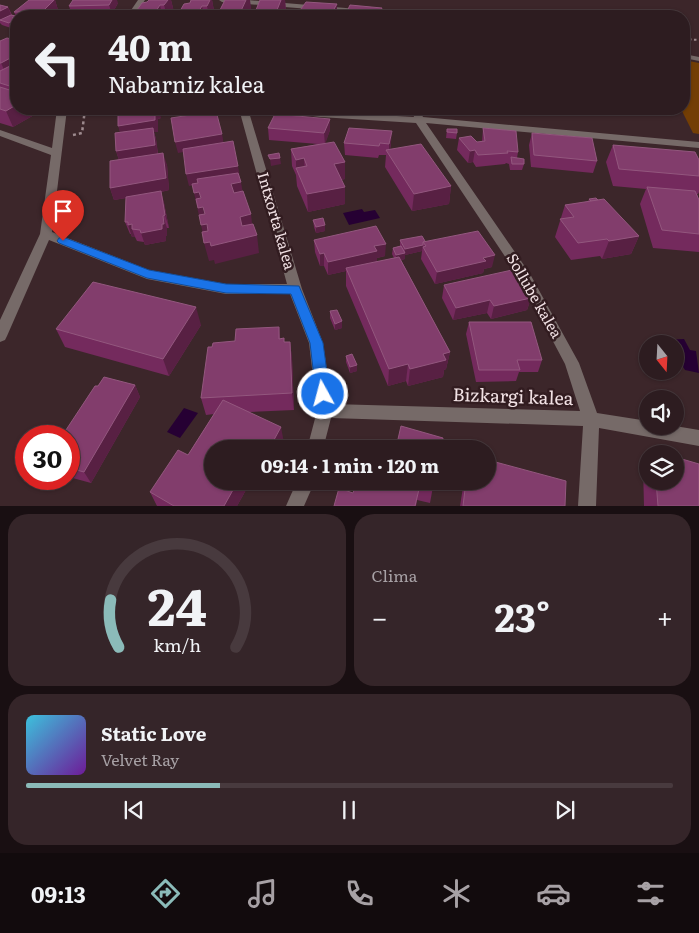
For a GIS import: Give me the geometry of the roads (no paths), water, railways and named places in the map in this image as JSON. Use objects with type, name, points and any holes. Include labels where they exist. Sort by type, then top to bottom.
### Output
[{"type":"street","points":[[222,0],[335,10]]},
{"type":"street","points":[[0,336],[46,234],[61,115]]},
{"type":"street","name":"Intxorta kalea","points":[[246,115],[295,289],[316,343],[325,411],[317,440]]},
{"type":"street","name":"Sollube kalea","points":[[418,115],[423,128],[525,277],[572,363],[590,420],[588,506]]},
{"type":"street","points":[[427,115],[699,145]]},
{"type":"street","points":[[0,133],[56,152]]},
{"type":"street","points":[[46,234],[147,274],[226,288],[295,289]]},
{"type":"street","name":"Bizkargi kalea","points":[[325,411],[590,420],[699,438]]},
{"type":"street","points":[[295,506],[302,490]]}]
